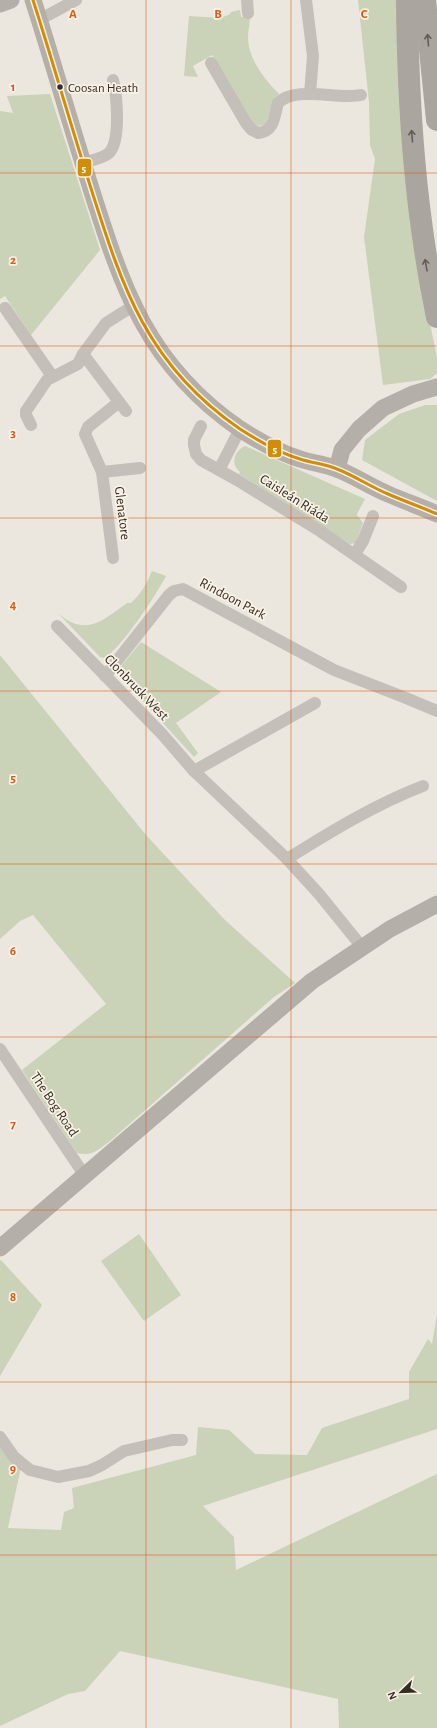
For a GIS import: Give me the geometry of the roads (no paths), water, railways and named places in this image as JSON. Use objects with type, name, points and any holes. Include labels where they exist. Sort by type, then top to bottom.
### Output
[{"type":"highway","points":[[408,0],[411,118],[417,194],[426,264],[437,317]]},
{"type":"highway","points":[[425,0],[437,120]]},
{"type":"street","points":[[0,4],[11,0]]},
{"type":"street","points":[[33,0],[122,284],[156,346],[169,364],[196,392],[240,429],[299,459],[337,469],[387,494],[437,514]]},
{"type":"street","points":[[39,20],[76,0]]},
{"type":"street","points":[[247,0],[248,13]]},
{"type":"street","points":[[306,0],[313,56],[310,94]]},
{"type":"street","points":[[211,63],[246,124],[258,133],[268,130],[272,126],[278,103],[281,100],[295,94],[344,97],[361,95]]},
{"type":"street","points":[[83,163],[106,154],[112,149],[115,136],[117,111],[117,98],[113,80]]},
{"type":"street","points":[[31,426],[26,415],[26,411],[44,382],[52,376],[64,372],[76,365],[108,320],[133,306]]},
{"type":"street","points":[[5,308],[52,376]]},
{"type":"street","name":"Glenatore","points":[[83,354],[122,406],[88,427],[85,434],[102,472],[113,558]]},
{"type":"street","points":[[337,469],[342,450],[359,429],[383,408],[413,394],[437,387]]},
{"type":"street","name":"Caisleán Riáda","points":[[201,426],[194,440],[196,454],[201,460],[279,505],[355,554],[401,587]]},
{"type":"street","points":[[219,470],[240,429]]},
{"type":"street","name":"Glenatore","points":[[102,472],[140,468]]},
{"type":"street","points":[[355,554],[363,541],[372,516]]},
{"type":"street","name":"Rindoon Park","points":[[105,676],[169,595],[174,591],[183,589],[334,670],[436,708]]},
{"type":"street","name":"Clonbrusk West","points":[[57,626],[194,771],[287,859],[319,894],[362,948]]},
{"type":"street","points":[[194,771],[315,703]]},
{"type":"street","points":[[287,859],[367,812],[423,786]]},
{"type":"street","points":[[0,1248],[312,981],[390,929],[437,904]]},
{"type":"street","name":"The Bog Road","points":[[0,1049],[85,1176]]},
{"type":"street","points":[[0,1437],[14,1457],[30,1470],[58,1477],[89,1471],[102,1465],[124,1451],[172,1440],[182,1440]]},
{"type":"place","name":"Coosan Heath","points":[[60,87]]}]
